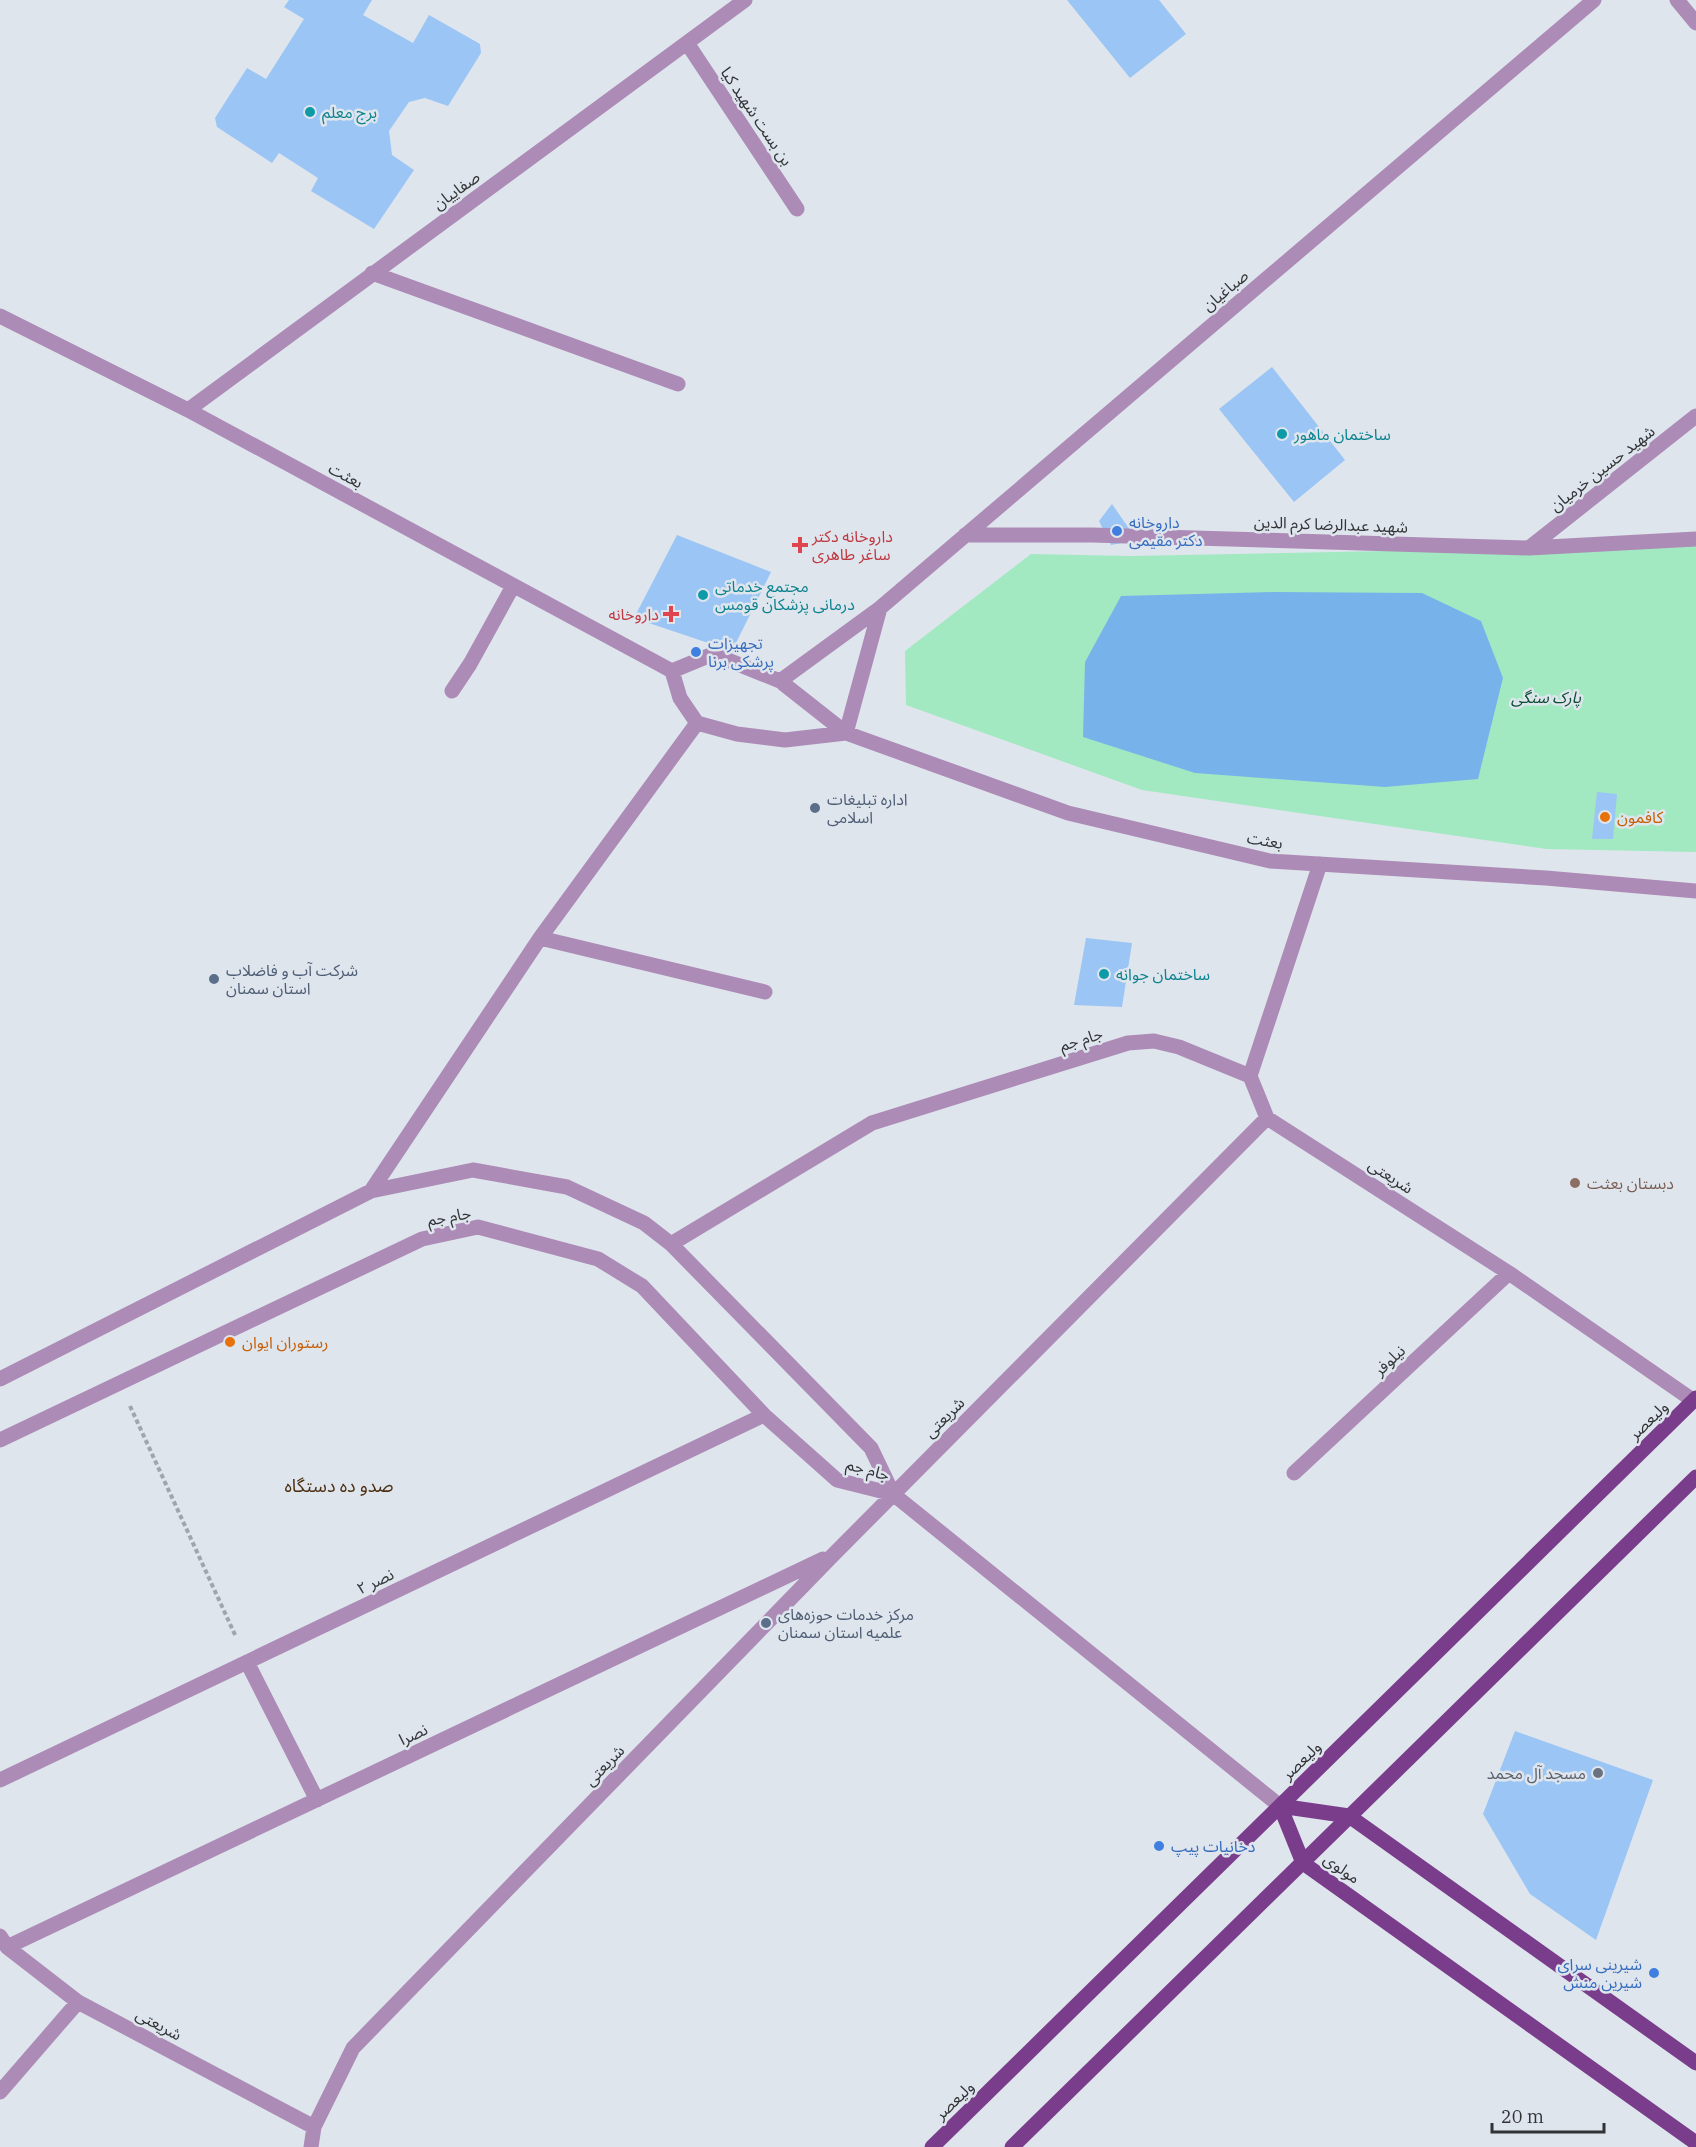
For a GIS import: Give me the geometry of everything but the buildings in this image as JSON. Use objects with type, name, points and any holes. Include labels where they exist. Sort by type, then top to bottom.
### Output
[{"type":"main road","name":"ولیعصر","points":[[932,2147],[1695,1400]]},
{"type":"main road","points":[[1012,2147],[1696,1477]]},
{"type":"main road","points":[[1280,1806],[1349,1816],[1696,2063]]},
{"type":"main road","name":"مولوی","points":[[1280,1806],[1303,1863],[1696,2143]]},
{"type":"street","name":"صفاییان","points":[[188,410],[745,0]]},
{"type":"street","name":"صباغیان","points":[[780,681],[880,608],[1594,0]]},
{"type":"street","points":[[1677,0],[1696,23]]},
{"type":"street","name":"بن بست شهید کیا","points":[[687,43],[797,209]]},
{"type":"street","points":[[372,273],[678,384]]},
{"type":"street","name":"بعثت","points":[[1,318],[188,410],[672,671]]},
{"type":"street","name":"شهید حسین خرمیان","points":[[1530,548],[1696,416]]},
{"type":"street","name":"شهید عبدالرضا کرم الدین","points":[[965,535],[1092,536],[1530,548],[1696,540]]},
{"type":"street","points":[[452,692],[513,586]]},
{"type":"street","points":[[846,733],[880,608]]},
{"type":"street","points":[[713,654],[780,681],[846,733],[785,740],[737,734],[697,723],[680,698],[672,671],[713,654]]},
{"type":"street","points":[[371,1191],[540,938],[697,723]]},
{"type":"street","name":"بعثت","points":[[846,733],[1068,813],[1270,861],[1546,878],[1696,891]]},
{"type":"street","points":[[1267,1118],[1250,1076],[1320,864]]},
{"type":"street","points":[[540,938],[765,992]]},
{"type":"street","name":"جام جم","points":[[671,1244],[872,1123],[1128,1043],[1154,1041],[1179,1047],[1250,1076]]},
{"type":"street","name":"شریعتی","points":[[311,2147],[314,2127],[353,2048],[834,1554],[1267,1118],[1509,1273],[1695,1400]]},
{"type":"street","name":"جام جم","points":[[0,1379],[371,1191],[473,1170],[567,1186],[644,1223],[671,1244],[871,1448],[893,1494]]},
{"type":"street","name":"جام جم","points":[[0,1440],[422,1239],[478,1227],[598,1259],[642,1286],[764,1415],[837,1480],[893,1494],[1280,1806]]},
{"type":"street","name":"نیلوفر","points":[[1294,1473],[1509,1273]]},
{"type":"street","name":"نصر ۲","points":[[0,1780],[764,1415]]},
{"type":"street","name":"نصرا","points":[[3,1942],[317,1800],[834,1554]]},
{"type":"street","points":[[248,1662],[317,1800]]},
{"type":"street","name":"شریعتی","points":[[3,1942],[78,2002],[314,2127]]},
{"type":"street","points":[[0,2092],[78,2002]]},
{"type":"path","points":[[120,1383],[248,1662]]},
{"type":"green space","name":"پارک سنگی","points":[[1696,545],[1696,852],[1546,849],[1142,790],[906,705],[905,651],[1031,554],[1131,556]]},
{"type":"water","points":[[1275,592],[1422,593],[1481,621],[1503,678],[1478,779],[1385,787],[1195,773],[1083,737],[1085,662],[1121,596]]},
{"type":"place","name":"برج معلم","points":[[310,112]]},
{"type":"place","name":"ساختمان ماهور","points":[[1282,434]]},
{"type":"place","name":"داروخانه دکتر مقیمی","points":[[1117,531]]},
{"type":"place","name":"داروخانه دکتر ساغر طاهری","points":[[800,545]]},
{"type":"place","name":"مجتمع خدماتی درمانی پزشکان قومس","points":[[703,595]]},
{"type":"place","name":"داروخانه","points":[[671,614]]},
{"type":"place","name":"تجهیزات پرشکی برنا","points":[[696,652]]},
{"type":"place","name":"اداره تبلیغات اسلامی","points":[[815,808]]},
{"type":"place","name":"کافمون","points":[[1605,817]]},
{"type":"place","name":"ساختمان جوانه","points":[[1104,974]]},
{"type":"place","name":"شرکت آب و فاضلاب استان سمنان","points":[[214,979]]},
{"type":"place","name":"دبستان بعثت","points":[[1575,1183]]},
{"type":"place","name":"رستوران ایوان","points":[[230,1342]]},
{"type":"place","name":"مرکز خدمات حوزه‌های علمیه استان سمنان","points":[[766,1623]]},
{"type":"place","name":"مسجد آل محمد","points":[[1598,1773]]},
{"type":"place","name":"دخانیات پیپ","points":[[1159,1846]]},
{"type":"place","name":"شیرینی سرای شیرین منش","points":[[1654,1973]]},
{"type":"district","name":"صدو ده دستگاه","points":[[339,1485]]}]
